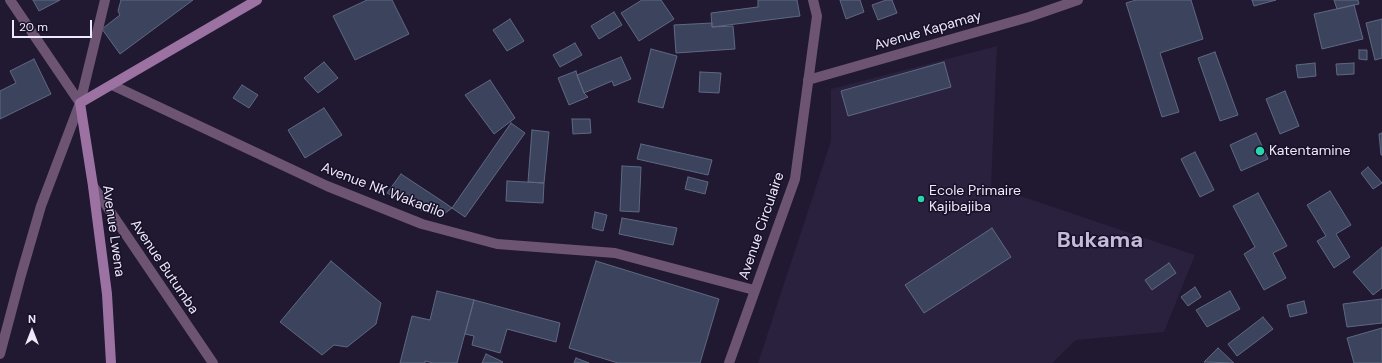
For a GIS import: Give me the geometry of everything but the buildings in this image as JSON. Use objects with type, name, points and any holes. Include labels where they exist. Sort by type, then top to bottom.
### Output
[{"type":"main road","points":[[80,103],[257,0]]},
{"type":"main road","name":"Avenue Lwena","points":[[80,103],[93,186],[107,294],[111,363]]},
{"type":"street","points":[[10,0],[80,103]]},
{"type":"street","points":[[0,354],[41,206],[80,103],[105,0]]},
{"type":"street","name":"Avenue Circulaire","points":[[728,363],[795,179],[817,16],[813,0]]},
{"type":"street","name":"Avenue Kapamay","points":[[808,80],[1029,17],[1078,0]]},
{"type":"street","name":"Avenue NK Wakadilo","points":[[112,85],[327,186],[422,224],[497,244],[615,254],[754,290]]},
{"type":"street","name":"Avenue Butumba","points":[[93,186],[213,363]]},
{"type":"shaded area","name":"Ecole Primaire Kajibajiba","points":[[997,46],[991,186],[1195,255],[1164,332],[1076,340],[1052,363],[758,363],[831,141],[831,89]]},
{"type":"place","name":"Katentamine","points":[[1260,151]]},
{"type":"place","name":"Ecole Primaire Kajibajiba","points":[[921,199]]},
{"type":"district","name":"Bukama","points":[[1100,241]]}]
